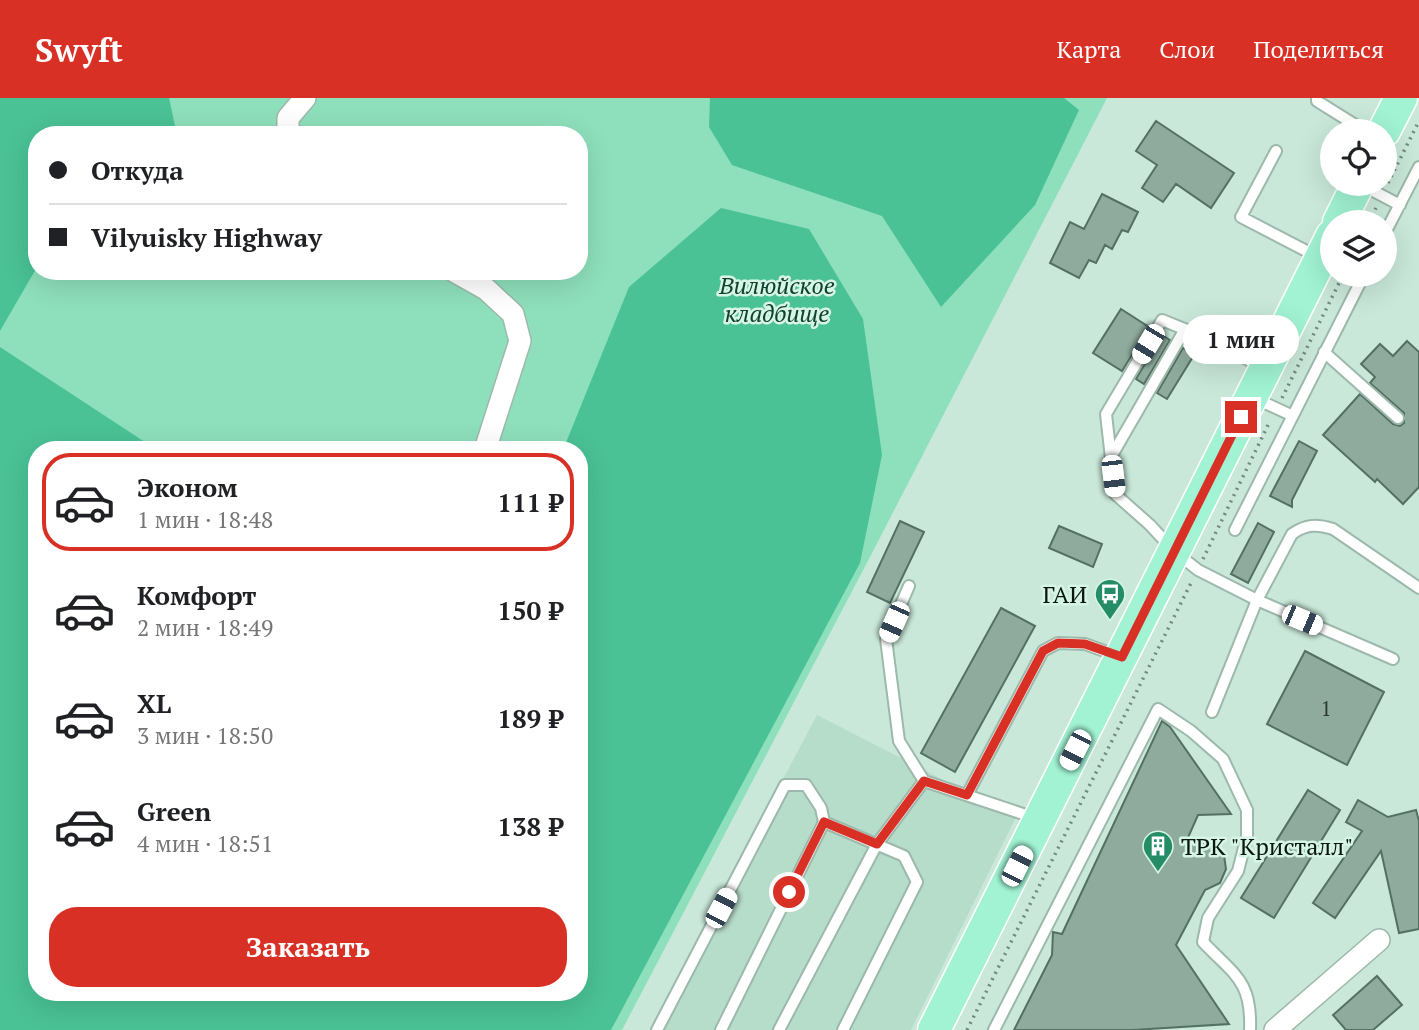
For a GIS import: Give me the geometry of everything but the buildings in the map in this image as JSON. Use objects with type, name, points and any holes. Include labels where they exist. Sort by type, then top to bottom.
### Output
[{"type":"main road","points":[[1390,119],[1401,98]]},
{"type":"main road","points":[[1349,210],[1360,196]]},
{"type":"main road","points":[[934,1030],[1122,657],[1186,561],[1264,391],[1320,280]]},
{"type":"street","points":[[288,126],[288,118],[305,98]]},
{"type":"street","points":[[470,280],[486,289],[513,314],[520,341],[488,441]]},
{"type":"street","points":[[1275,1030],[1379,940]]},
{"type":"lane","points":[[1317,98],[1317,101],[1346,119]]},
{"type":"lane","points":[[1276,151],[1241,217],[1320,251]]},
{"type":"lane","points":[[1397,211],[1419,167]]},
{"type":"lane","points":[[1382,196],[1400,205]]},
{"type":"lane","points":[[1235,530],[1358,287]]},
{"type":"lane","points":[[1291,415],[1214,341],[1162,320],[1106,414],[1115,494],[1150,524],[1186,561],[1257,600],[1393,659]]},
{"type":"lane","points":[[1111,457],[1185,329]]},
{"type":"lane","points":[[1324,352],[1398,418]]},
{"type":"lane","points":[[1212,712],[1257,600],[1292,534],[1309,525],[1333,528],[1419,588]]},
{"type":"lane","points":[[909,586],[886,639],[899,741],[924,781],[1040,820]]},
{"type":"lane","points":[[967,795],[1043,651],[1058,643],[1085,644],[1122,657]]},
{"type":"lane","points":[[994,1030],[1158,709],[1191,731],[1223,759],[1247,810],[1248,836],[1238,871],[1208,918],[1203,942],[1244,984],[1251,1008],[1250,1030]]},
{"type":"lane","points":[[779,1030],[877,844],[924,781]]},
{"type":"lane","points":[[657,1030],[785,785],[806,785],[821,808],[824,822],[721,1030]]},
{"type":"lane","points":[[824,822],[904,856],[917,882],[843,1030]]},
{"type":"path","points":[[1397,149],[1419,121]]},
{"type":"path","points":[[967,1030],[1264,391],[1320,280]]},
{"type":"shaded area","points":[[817,715],[1016,817],[911,1030],[650,1030]]},
{"type":"green space","name":"Вилюйское кладбище","points":[[0,98],[1107,98],[622,1030],[0,1030]]},
{"type":"green space","points":[[0,98],[169,98],[175,126],[28,126],[29,280],[0,331]]},
{"type":"green space","points":[[710,98],[1064,98],[1079,110],[1035,205],[941,307],[882,216],[732,165],[709,127]]},
{"type":"green space","points":[[721,208],[809,229],[863,319],[882,455],[860,563],[611,1030],[0,1030],[0,347],[143,441],[28,441],[28,1001],[588,1001],[588,441],[567,441],[629,287]]},
{"type":"place","name":"ГАИ","points":[[1110,621]]},
{"type":"place","name":"ТРК \"Кристалл\"","points":[[1158,873]]},
{"type":"route","points":[[789,892],[824,822],[877,844],[924,781],[967,795],[1043,651],[1058,643],[1085,644],[1122,657],[1241,417]]}]
